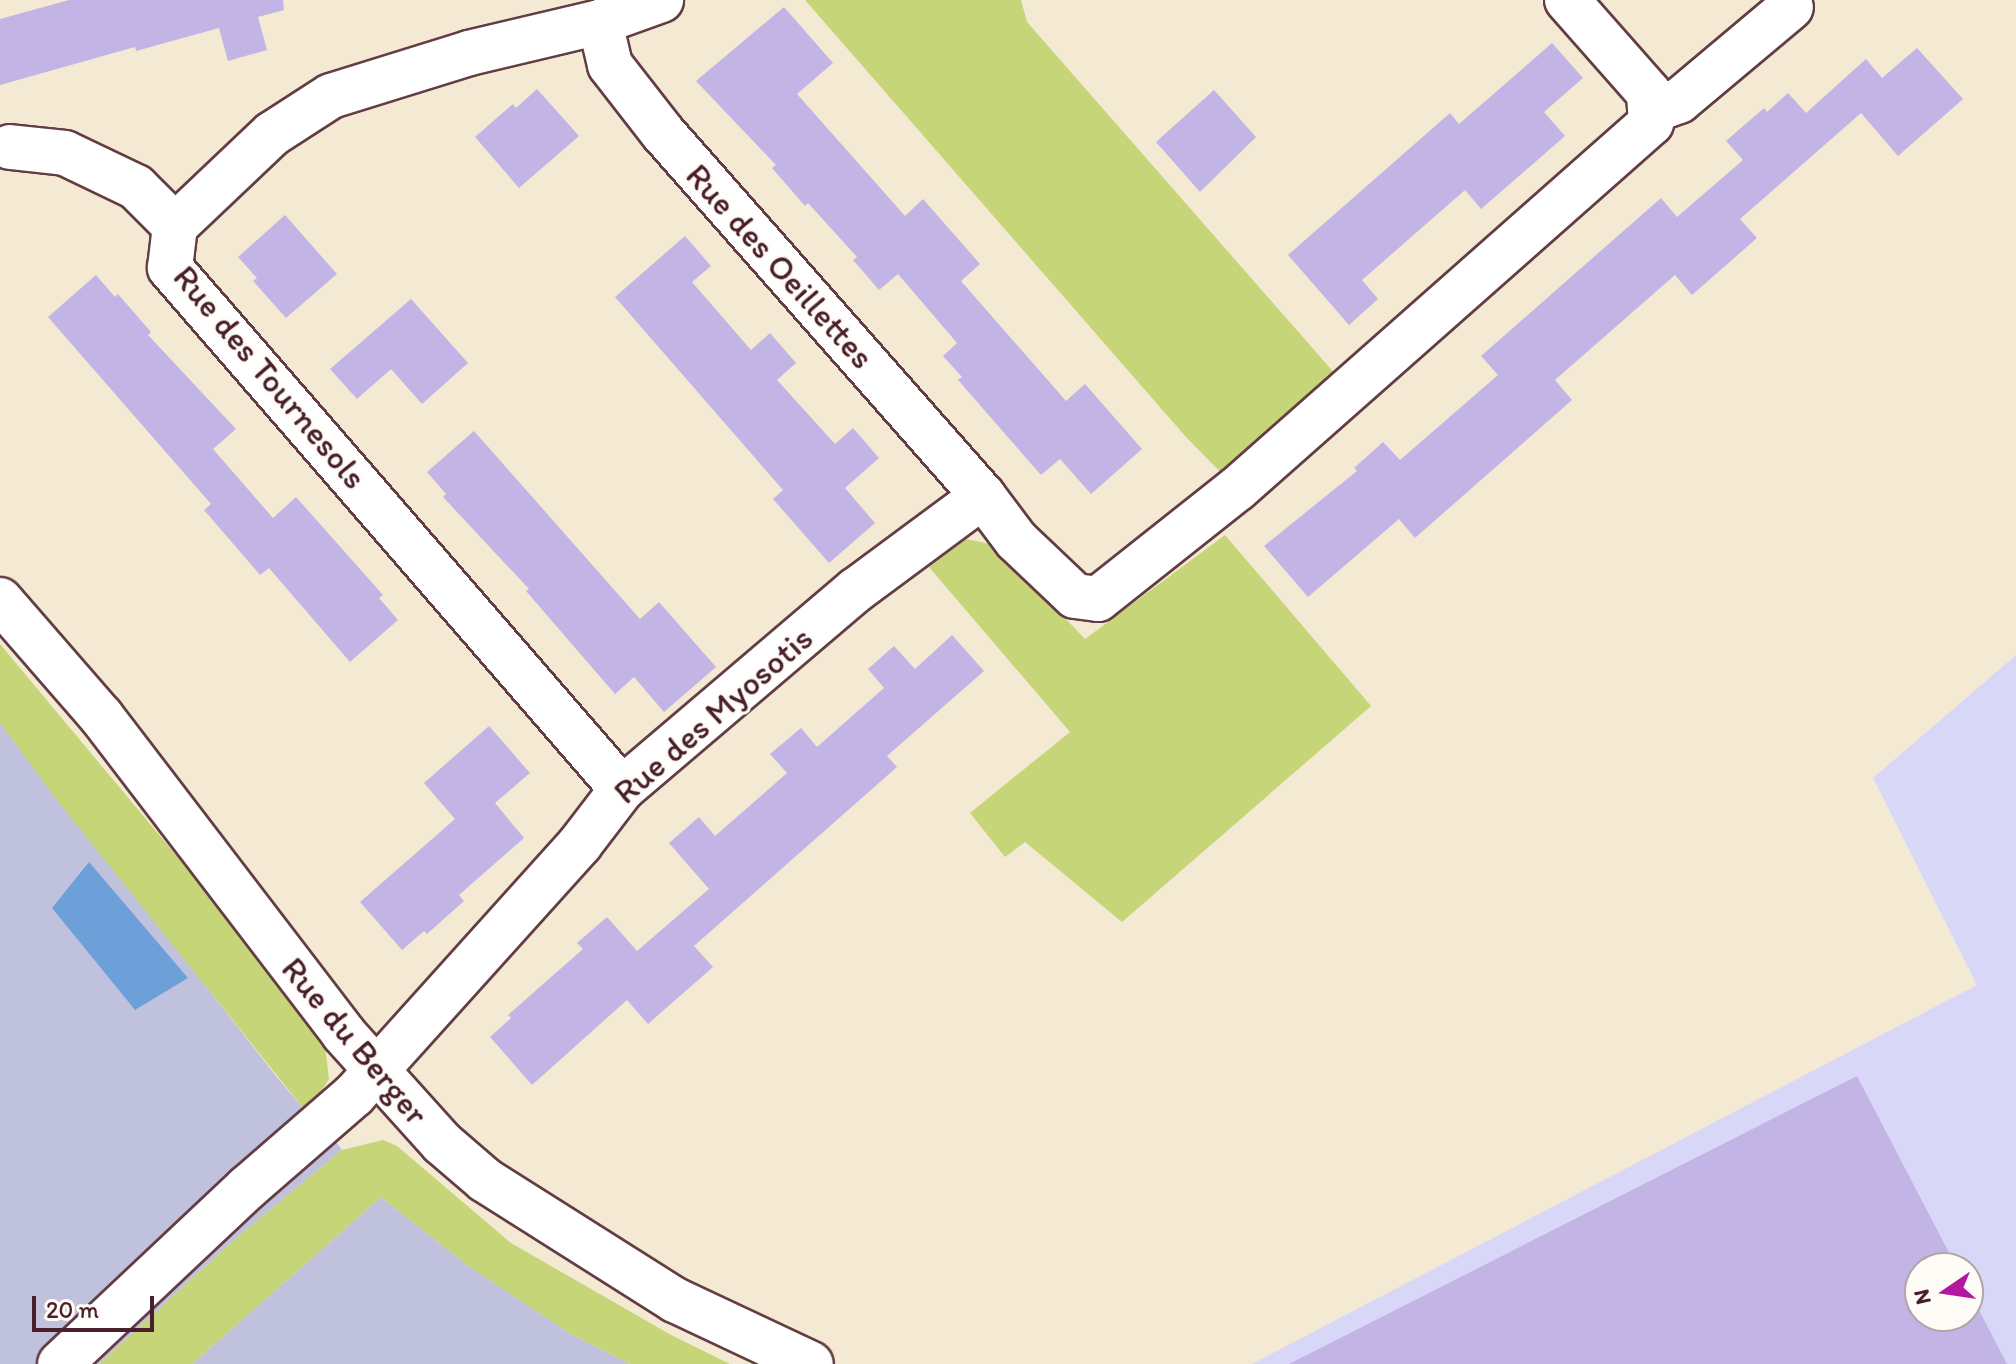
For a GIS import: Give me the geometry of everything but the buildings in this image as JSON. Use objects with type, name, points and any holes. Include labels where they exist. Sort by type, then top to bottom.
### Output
[{"type":"street","name":"Rue des Tournesols","points":[[622,789],[170,268],[175,226],[272,134],[331,96],[469,53],[600,22],[661,0]]},
{"type":"street","points":[[1567,0],[1649,93],[1651,117]]},
{"type":"street","name":"Rue des Oeillettes","points":[[600,22],[610,65],[663,133],[983,496],[1016,540],[1075,596],[1098,599],[1237,489],[1651,117],[1679,101],[1791,7]]},
{"type":"street","points":[[10,147],[65,153],[136,187],[175,226]]},
{"type":"street","name":"Rue des Myosotis","points":[[60,1364],[247,1188],[354,1095],[374,1069],[580,844],[622,789],[856,590],[983,496]]},
{"type":"street","name":"Rue du Berger","points":[[0,600],[101,716],[374,1069],[442,1143],[485,1180],[675,1300],[811,1364]]},
{"type":"shaded area","points":[[2016,655],[2016,1364],[1252,1364],[1977,985],[1873,778]]},
{"type":"shaded area","points":[[0,723],[276,1076],[307,1113],[323,1123],[342,1150],[234,1240],[99,1364],[0,1364]]},
{"type":"shaded area","points":[[381,1197],[467,1265],[571,1334],[630,1364],[192,1364]]},
{"type":"green space","points":[[805,0],[1021,0],[1027,22],[1336,375],[1237,489],[1186,437]]},
{"type":"green space","points":[[1225,535],[1371,706],[1122,922],[1025,842],[1005,857],[970,813],[1070,732],[929,567],[966,539],[995,545],[1085,639]]},
{"type":"green space","points":[[0,644],[205,890],[325,1046],[329,1079],[307,1113],[60,804],[0,723]]},
{"type":"green space","points":[[383,1140],[397,1146],[511,1243],[671,1335],[730,1364],[630,1364],[571,1334],[467,1265],[381,1197],[192,1364],[99,1364],[234,1240],[342,1150]]},
{"type":"water","points":[[89,862],[188,978],[135,1010],[52,908]]}]
